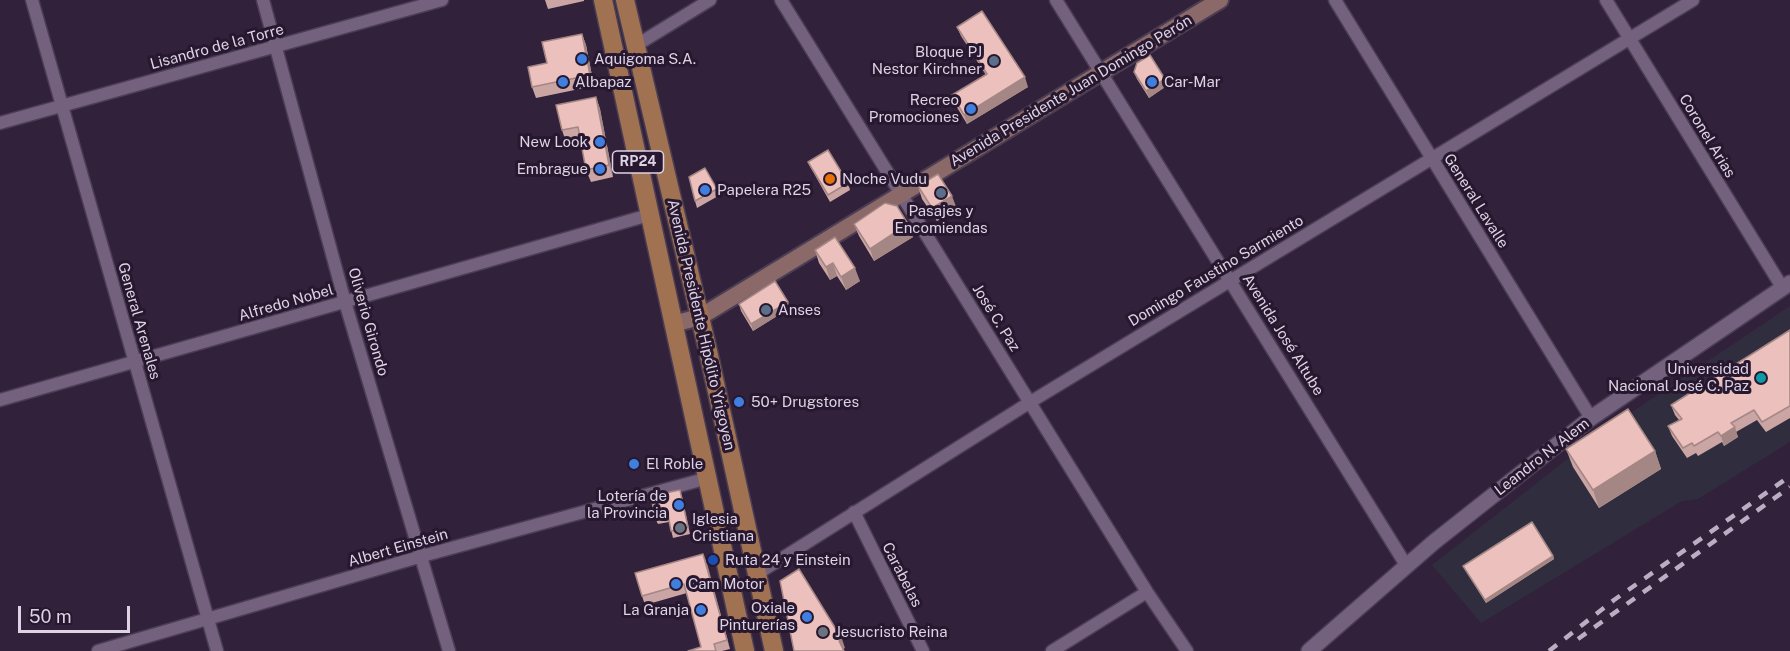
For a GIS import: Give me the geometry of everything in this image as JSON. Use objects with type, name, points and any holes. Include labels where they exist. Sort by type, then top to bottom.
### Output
[{"type":"main road","name":"Avenida Presidente Hipólito Yrigoyen","points":[[603,0],[745,651]]},
{"type":"main road","name":"Avenida Presidente Hipólito Yrigoyen","points":[[625,0],[634,46],[700,316],[774,651]]},
{"type":"main road","name":"Avenida Presidente Juan Domingo Perón","points":[[673,324],[700,316],[1220,0]]},
{"type":"street","name":"General Arenales","points":[[32,0],[217,651]]},
{"type":"street","name":"Oliverio Girondo","points":[[263,0],[345,302],[449,651]]},
{"type":"street","name":"Lisandro de la Torre","points":[[0,123],[442,0]]},
{"type":"street","points":[[634,46],[710,0]]},
{"type":"street","name":"José C. Paz","points":[[782,0],[901,195],[1032,401],[1147,592],[1187,651]]},
{"type":"street","name":"Avenida José Altube","points":[[1056,0],[1406,564]]},
{"type":"street","name":"General Lavalle","points":[[1335,0],[1591,418]]},
{"type":"street","name":"Coronel Arias","points":[[1606,0],[1786,285]]},
{"type":"street","name":"Domingo Faustino Sarmiento","points":[[758,574],[1032,401],[1693,0]]},
{"type":"street","name":"Alfredo Nobel","points":[[0,400],[649,215]]},
{"type":"street","name":"Leandro N. Alem","points":[[1309,651],[1406,564],[1591,418],[1786,285]]},
{"type":"street","name":"Albert Einstein","points":[[98,651],[422,556],[708,478]]},
{"type":"street","name":"Carabelas","points":[[854,512],[923,651]]},
{"type":"street","points":[[1052,651],[1147,592]]},
{"type":"shaded area","points":[[1790,306],[1790,442],[1698,499],[1682,501],[1481,623],[1432,565],[1602,432]]},
{"type":"building","points":[[982,11],[1025,77],[964,115],[952,95],[987,74],[957,27]]},
{"type":"building","points":[[582,34],[590,75],[532,87],[528,67],[547,63],[542,42]]},
{"type":"building","name":"Car-Mar","points":[[1150,55],[1165,79],[1146,91],[1134,72],[1137,63]]},
{"type":"building","points":[[596,97],[609,165],[586,170],[578,127],[562,130],[556,105]]},
{"type":"building","name":"Noche Vudu","points":[[828,150],[848,183],[828,195],[808,162]]},
{"type":"building","name":"Papelera R25","points":[[705,168],[717,189],[695,201],[689,177]]},
{"type":"building","points":[[938,174],[952,196],[932,208],[918,186]]},
{"type":"building","points":[[885,203],[897,206],[908,224],[870,249],[854,224]]},
{"type":"building","points":[[835,237],[855,268],[841,277],[833,263],[826,267],[815,250]]},
{"type":"building","name":"Anses","points":[[775,281],[788,302],[751,324],[739,304]]},
{"type":"building","name":"Universidad Nacional José C. Paz","points":[[1790,330],[1790,406],[1762,422],[1754,410],[1731,423],[1735,427],[1721,436],[1718,432],[1694,446],[1692,443],[1683,448],[1668,426],[1682,419],[1671,405]]},
{"type":"building","points":[[1628,409],[1655,451],[1593,490],[1566,449]]},
{"type":"building","points":[[680,490],[688,527],[671,531],[668,515],[655,518],[651,496]]},
{"type":"building","points":[[1532,522],[1553,556],[1485,600],[1463,566]]},
{"type":"building","points":[[703,554],[727,640],[714,644],[716,651],[688,651],[701,647],[684,584],[642,596],[635,573]]},
{"type":"building","points":[[799,569],[842,639],[839,641],[844,651],[794,651],[780,581]]},
{"type":"railway","points":[[1549,651],[1614,600],[1790,476]]},
{"type":"railway","points":[[1578,639],[1790,487]]},
{"type":"place","name":"Aquigoma S.A.","points":[[582,59]]},
{"type":"place","name":"Bloque PJ Nestor Kirchner","points":[[994,61]]},
{"type":"place","name":"Albapaz","points":[[563,82]]},
{"type":"place","name":"Car-Mar","points":[[1152,82]]},
{"type":"place","name":"Recreo Promociones","points":[[971,109]]},
{"type":"place","name":"New Look","points":[[600,142]]},
{"type":"place","name":"Embrague","points":[[600,169]]},
{"type":"place","name":"Noche Vudu","points":[[830,179]]},
{"type":"place","name":"Papelera R25","points":[[705,190]]},
{"type":"place","name":"Pasajes y Encomiendas","points":[[941,193]]},
{"type":"place","name":"Anses","points":[[766,310]]},
{"type":"place","name":"Universidad Nacional José C. Paz","points":[[1761,378]]},
{"type":"place","name":"50+ Drugstores","points":[[739,402]]},
{"type":"place","name":"El Roble","points":[[634,464]]},
{"type":"place","name":"Lotería de la Provincia","points":[[679,505]]},
{"type":"place","name":"Iglesia Cristiana","points":[[680,528]]},
{"type":"place","name":"Ruta 24 y Einstein","points":[[713,560]]},
{"type":"place","name":"Cam Motor","points":[[676,584]]},
{"type":"place","name":"La Granja","points":[[701,610]]},
{"type":"place","name":"Oxiale Pinturerías","points":[[807,617]]},
{"type":"place","name":"Jesucristo Reina","points":[[823,632]]}]
